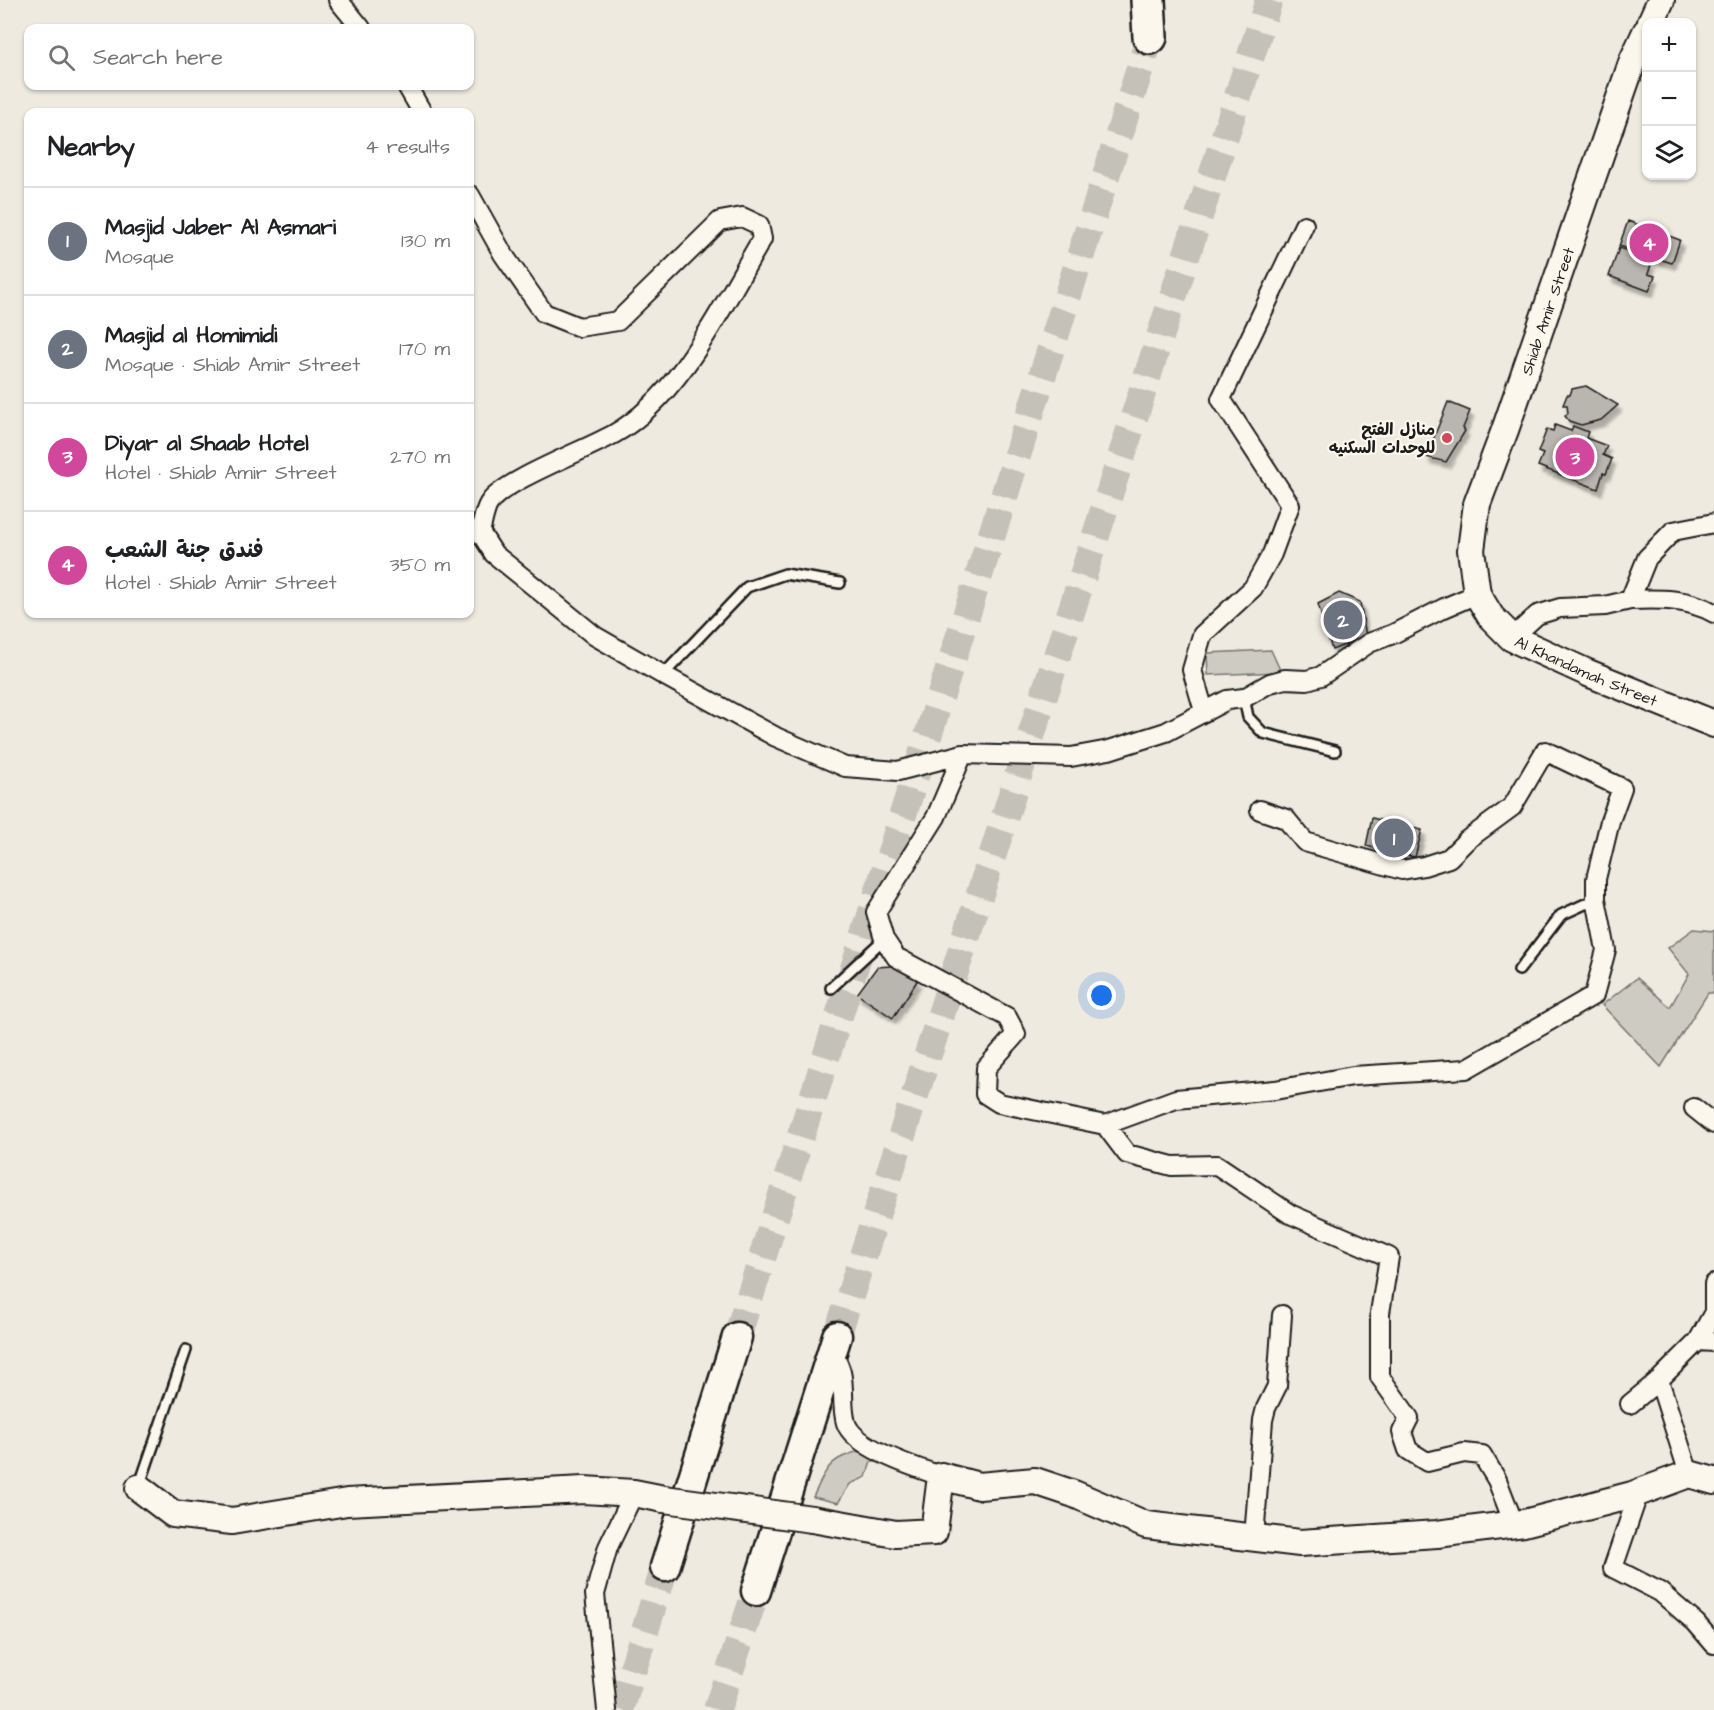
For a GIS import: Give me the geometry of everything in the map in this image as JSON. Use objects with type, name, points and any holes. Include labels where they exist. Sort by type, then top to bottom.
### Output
[{"type":"highway","points":[[1148,0],[1150,37]]},
{"type":"main road","points":[[1150,37],[1161,0]]},
{"type":"main road","points":[[665,1567],[737,1337]]},
{"type":"main road","points":[[756,1591],[835,1343]]},
{"type":"street","points":[[338,0],[358,24]]},
{"type":"street","points":[[1653,18],[1661,0]]},
{"type":"street","name":"Shiab Amir Street","points":[[1477,594],[1471,550],[1477,504],[1642,43]]},
{"type":"street","points":[[409,90],[420,108]]},
{"type":"street","points":[[474,202],[503,254],[544,313],[579,327],[618,321],[720,221],[742,217],[759,225],[762,239],[689,362],[654,405],[615,434],[507,487],[490,501],[480,532],[494,554],[595,636],[776,737],[846,767],[898,771],[963,754],[1071,757],[1109,750],[1166,732],[1227,700],[1244,698],[1270,683],[1285,679],[1307,680],[1321,676],[1368,643],[1393,634],[1477,594]]},
{"type":"street","points":[[1204,711],[1192,670],[1202,635],[1252,588],[1272,554],[1290,506],[1221,399],[1304,225]]},
{"type":"street","points":[[1630,600],[1647,558],[1673,531],[1714,523]]},
{"type":"street","name":"Al Khandamah Street","points":[[1477,594],[1491,617],[1512,638],[1588,673],[1714,724]]},
{"type":"street","points":[[1512,638],[1537,615],[1560,608],[1605,606],[1630,600],[1669,599],[1714,613]]},
{"type":"street","points":[[963,754],[936,817],[876,912],[884,939],[896,957],[1007,1017],[1016,1034],[986,1068],[985,1094],[999,1103],[1105,1125],[1176,1099],[1275,1090],[1353,1076],[1466,1069],[1594,995],[1606,950],[1596,899],[1596,879],[1610,821],[1622,788],[1545,751],[1512,807],[1467,840],[1449,858],[1402,870],[1305,842],[1286,819],[1260,810]]},
{"type":"street","points":[[1694,1108],[1714,1124]]},
{"type":"street","points":[[1105,1125],[1127,1154],[1172,1166],[1217,1165],[1290,1214],[1389,1257],[1380,1313],[1380,1377],[1409,1418],[1402,1432],[1408,1450],[1427,1462],[1464,1454],[1482,1455],[1497,1480],[1514,1524]]},
{"type":"street","points":[[1630,1404],[1706,1341],[1714,1312],[1714,1284]]},
{"type":"street","points":[[1254,1538],[1263,1419],[1277,1386],[1282,1315]]},
{"type":"street","points":[[835,1343],[847,1425],[866,1445],[890,1457],[941,1476],[979,1486],[1035,1481],[1074,1494],[1146,1525],[1300,1543],[1437,1534],[1514,1524],[1639,1492],[1689,1474],[1714,1481]]},
{"type":"street","points":[[1659,1380],[1689,1474]]},
{"type":"street","points":[[139,1488],[173,1514],[232,1521],[347,1502],[584,1490],[634,1493],[812,1519],[896,1534],[934,1532],[941,1476]]},
{"type":"street","points":[[1639,1492],[1613,1568],[1660,1592],[1695,1623],[1714,1644]]},
{"type":"street","points":[[607,1710],[595,1594],[608,1547],[634,1493]]},
{"type":"lane","points":[[663,675],[747,587],[785,574],[840,583]]},
{"type":"lane","points":[[1244,698],[1248,717],[1263,733],[1335,751]]},
{"type":"lane","points":[[1518,970],[1562,915],[1596,899]]},
{"type":"lane","points":[[831,988],[884,939]]},
{"type":"lane","points":[[139,1488],[186,1350]]},
{"type":"shaded area","points":[[1271,650],[1281,672],[1208,675],[1207,653]]},
{"type":"shaded area","points":[[1694,929],[1714,931],[1714,993],[1708,993],[1661,1067],[1602,1005],[1637,978],[1670,1007],[1689,974],[1668,948]]},
{"type":"shaded area","points":[[863,1450],[877,1462],[871,1462],[866,1477],[850,1484],[838,1503],[813,1497],[830,1465],[851,1453]]},
{"type":"building","points":[[1628,221],[1680,240],[1672,263],[1619,246]]},
{"type":"building","points":[[1619,248],[1642,256],[1640,261],[1651,265],[1648,274],[1655,276],[1649,291],[1609,276]]},
{"type":"building","points":[[1586,386],[1618,405],[1601,420],[1581,425],[1569,421],[1565,416],[1568,413],[1567,405],[1563,405],[1572,389]]},
{"type":"building","name":"منازل الفتح للوحدات السكنيه","points":[[1448,402],[1470,411],[1463,428],[1465,431],[1446,462],[1426,457]]},
{"type":"building","points":[[1555,425],[1571,431],[1573,426],[1588,432],[1586,438],[1607,446],[1603,455],[1612,459],[1606,474],[1603,473],[1598,489],[1538,466],[1543,454],[1538,452],[1547,429],[1553,431]]},
{"type":"building","points":[[1339,593],[1360,602],[1366,636],[1332,650],[1318,604]]},
{"type":"building","points":[[1372,818],[1422,830],[1415,857],[1366,846]]},
{"type":"building","points":[[904,965],[917,981],[893,1018],[857,994],[877,967]]},
{"type":"tunnel","points":[[837,1336],[1269,0]]},
{"type":"tunnel","points":[[737,1337],[1150,37]]},
{"type":"tunnel","points":[[620,1710],[665,1567]]},
{"type":"tunnel","points":[[717,1710],[756,1591]]},
{"type":"place","name":"فندق جنة الشعب","points":[[1649,243]]},
{"type":"place","name":"منازل الفتح للوحدات السكنيه","points":[[1447,438]]},
{"type":"place","name":"Diyar al Shaab Hotel","points":[[1575,457]]},
{"type":"place","name":"Masjid al Homimidi","points":[[1343,620]]},
{"type":"place","name":"Masjid Jaber Al Asmari","points":[[1394,838]]}]
